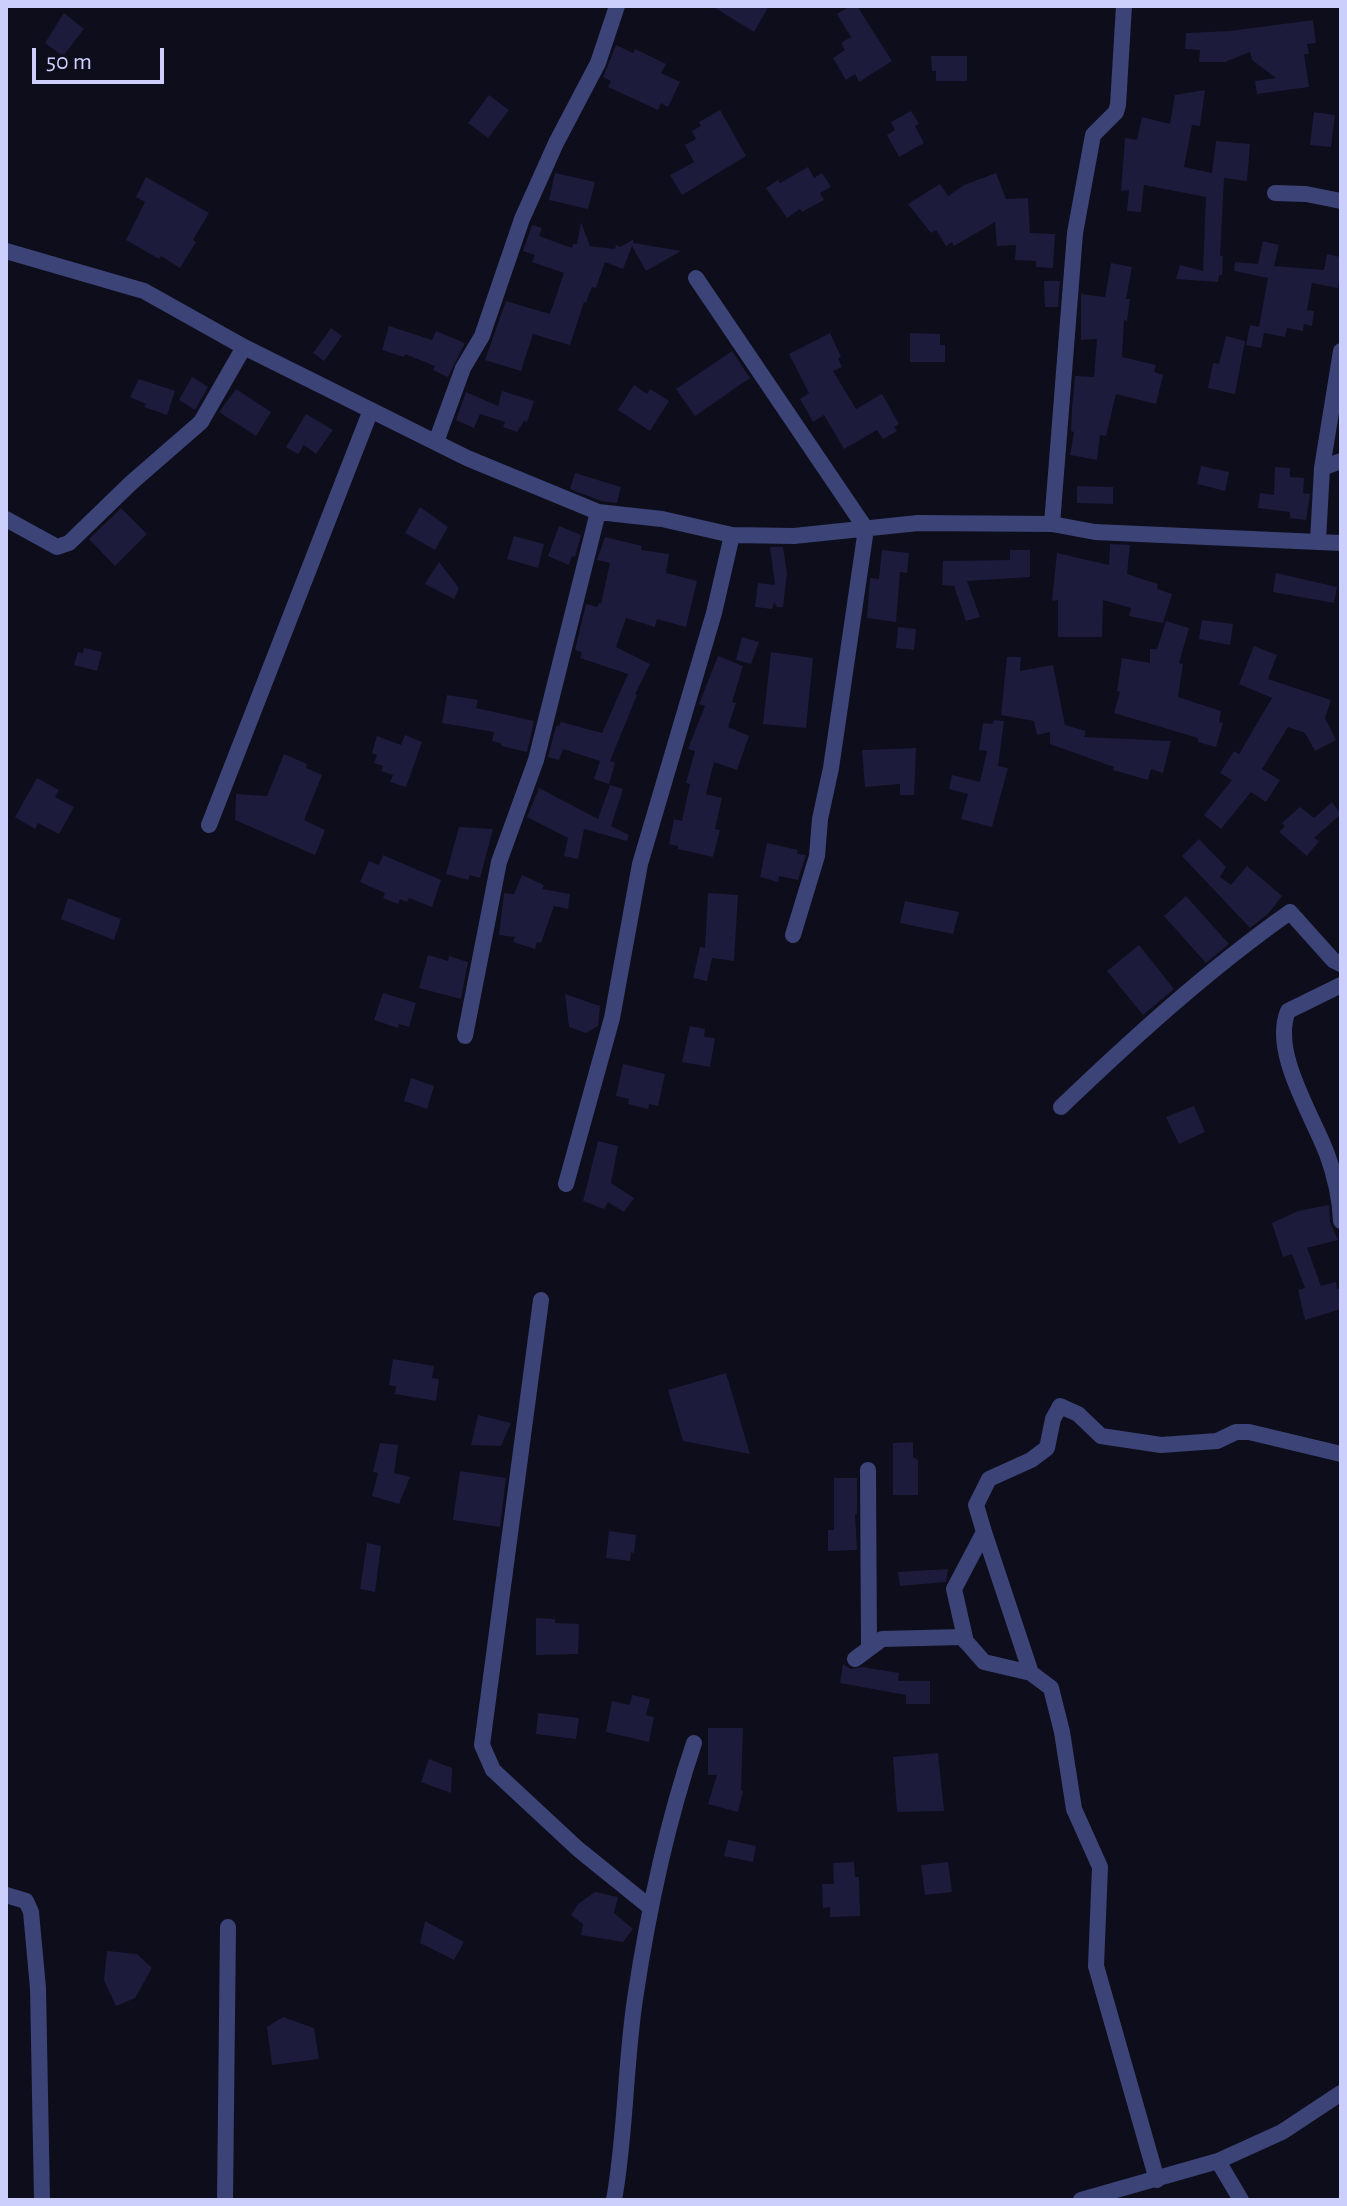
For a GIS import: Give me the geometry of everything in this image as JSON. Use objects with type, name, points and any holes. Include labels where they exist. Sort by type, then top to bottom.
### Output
[{"type":"street","points":[[436,442],[463,368],[482,336],[522,219],[556,143],[598,63],[617,6]]},
{"type":"street","points":[[1052,524],[1075,233],[1093,135],[1116,112],[1118,105],[1124,6]]},
{"type":"street","points":[[1275,193],[1306,194],[1341,201]]},
{"type":"street","points":[[6,251],[144,291],[244,347],[467,458],[598,512],[662,519],[732,535],[794,536],[918,523],[1052,524],[1095,532],[1341,543]]},
{"type":"street","points":[[696,278],[866,529],[831,768],[820,819],[817,856],[793,935]]},
{"type":"street","points":[[6,519],[57,547],[69,543],[201,422],[244,347]]},
{"type":"street","points":[[1318,541],[1322,468],[1341,351]]},
{"type":"street","points":[[209,825],[371,410]]},
{"type":"street","points":[[1322,468],[1341,461]]},
{"type":"street","points":[[465,1036],[499,862],[536,760],[598,512]]},
{"type":"street","points":[[566,1184],[612,1018],[640,864],[714,613],[732,535]]},
{"type":"street","points":[[1061,1107],[1155,1020],[1290,912],[1333,960],[1341,964]]},
{"type":"street","points":[[1341,985],[1288,1011],[1282,1025],[1295,1079],[1338,1186],[1341,1221]]},
{"type":"street","points":[[541,1300],[482,1745],[493,1770],[578,1849],[651,1908]]},
{"type":"street","points":[[1031,1673],[976,1505],[989,1479],[1031,1460],[1047,1448],[1053,1419],[1060,1406],[1078,1414],[1101,1436],[1161,1445],[1188,1445],[1217,1441],[1236,1432],[1249,1432],[1341,1454]]},
{"type":"street","points":[[868,1470],[869,1648]]},
{"type":"street","points":[[966,1642],[954,1589],[984,1532]]},
{"type":"street","points":[[855,1659],[882,1639],[962,1637],[984,1662],[1031,1673],[1051,1688],[1062,1732],[1074,1809],[1100,1867],[1096,1966],[1157,2180]]},
{"type":"street","points":[[614,2200],[621,2158],[634,2001],[664,1839],[694,1743]]},
{"type":"street","points":[[6,1895],[26,1901],[31,1912],[38,1988],[42,2200]]},
{"type":"street","points":[[225,2200],[228,1927]]},
{"type":"street","points":[[1081,2200],[1218,2161],[1282,2132],[1341,2093]]},
{"type":"street","points":[[1218,2161],[1241,2200]]},
{"type":"building","points":[[712,6],[769,6],[754,32]]},
{"type":"building","points":[[850,6],[857,6],[892,61],[859,82],[855,74],[846,80],[833,58],[845,50],[841,43],[851,37],[837,14]]},
{"type":"building","points":[[64,13],[84,29],[63,56],[45,43]]},
{"type":"building","points":[[1313,20],[1316,43],[1307,44],[1309,54],[1304,54],[1309,87],[1257,94],[1255,81],[1276,78],[1252,60],[1250,52],[1225,62],[1199,62],[1200,50],[1185,49],[1186,33],[1230,31]]},
{"type":"building","points":[[616,45],[633,53],[635,49],[666,64],[661,73],[680,82],[668,107],[661,103],[658,110],[608,87],[611,81],[603,77]]},
{"type":"building","points":[[931,56],[967,56],[967,81],[936,81]]},
{"type":"building","points":[[1205,90],[1200,126],[1192,125],[1184,167],[1212,173],[1216,141],[1250,144],[1247,181],[1224,178],[1222,275],[1219,275],[1218,282],[1176,279],[1180,265],[1203,271],[1206,197],[1144,185],[1141,212],[1127,211],[1129,190],[1121,191],[1125,138],[1137,140],[1142,117],[1170,124],[1175,95]]},
{"type":"building","points":[[489,95],[509,110],[488,138],[468,123]]},
{"type":"building","points":[[720,110],[746,156],[682,195],[670,175],[694,162],[685,145],[696,139],[692,131],[701,126],[699,122]]},
{"type":"building","points":[[911,111],[919,124],[915,126],[924,143],[899,157],[887,135],[895,130],[891,122]]},
{"type":"building","points":[[1314,112],[1335,115],[1331,147],[1310,145]]},
{"type":"building","points":[[808,167],[814,178],[822,173],[831,187],[820,193],[824,200],[802,212],[800,209],[787,218],[766,188]]},
{"type":"building","points":[[555,173],[595,182],[588,209],[549,200]]},
{"type":"building","points":[[996,173],[1006,199],[1028,198],[1030,233],[1055,234],[1053,268],[1036,267],[1036,261],[1015,260],[1016,245],[997,246],[995,222],[954,246],[952,242],[946,246],[936,230],[931,233],[908,204],[940,184],[948,196],[964,185]]},
{"type":"building","points":[[146,177],[209,213],[180,268],[126,240],[145,202],[136,197]]},
{"type":"building","points":[[581,222],[590,246],[615,249],[616,245],[620,247],[634,239],[633,243],[681,251],[646,271],[632,246],[623,269],[605,262],[596,288],[592,287],[584,302],[570,345],[533,334],[521,371],[485,360],[506,301],[550,314],[564,273],[532,262],[535,255],[523,251],[532,225],[542,228],[539,236],[572,248],[573,244],[577,244]]},
{"type":"building","points":[[1263,241],[1279,245],[1274,266],[1324,270],[1327,254],[1341,257],[1341,270],[1338,288],[1312,283],[1307,310],[1314,311],[1312,326],[1304,324],[1303,331],[1287,328],[1285,337],[1264,333],[1261,348],[1246,345],[1250,325],[1259,327],[1268,278],[1234,271],[1235,262],[1258,264]]},
{"type":"building","points":[[1111,263],[1132,267],[1126,299],[1130,299],[1127,321],[1124,320],[1122,357],[1156,365],[1154,372],[1163,375],[1156,404],[1116,394],[1106,436],[1100,435],[1097,460],[1070,455],[1074,432],[1071,431],[1072,408],[1075,376],[1094,377],[1097,339],[1081,340],[1081,294],[1105,297]]},
{"type":"building","points":[[1044,281],[1060,281],[1058,307],[1045,307]]},
{"type":"building","points":[[389,326],[432,340],[436,331],[465,343],[448,377],[433,370],[435,366],[405,354],[404,357],[382,350]]},
{"type":"building","points":[[331,328],[342,336],[324,361],[313,353]]},
{"type":"building","points":[[830,333],[842,367],[833,371],[856,409],[882,394],[899,424],[894,427],[897,431],[883,439],[877,430],[844,449],[824,415],[813,422],[800,399],[809,393],[789,354]]},
{"type":"building","points":[[910,333],[940,334],[940,345],[945,345],[945,362],[910,362]]},
{"type":"building","points":[[1226,336],[1245,341],[1235,394],[1208,388],[1213,363],[1219,364]]},
{"type":"building","points":[[732,351],[750,378],[695,416],[676,389]]},
{"type":"building","points":[[192,377],[208,387],[195,410],[179,400]]},
{"type":"building","points":[[139,379],[175,391],[167,415],[144,407],[146,404],[130,397]]},
{"type":"building","points":[[634,385],[647,394],[650,389],[669,401],[650,431],[618,410]]},
{"type":"building","points":[[236,389],[271,412],[256,436],[219,412]]},
{"type":"building","points":[[502,391],[534,401],[527,422],[524,421],[517,432],[503,427],[505,422],[480,414],[474,428],[456,420],[466,392],[498,406]]},
{"type":"building","points":[[306,414],[333,430],[316,454],[304,445],[298,454],[286,447]]},
{"type":"building","points":[[1201,466],[1229,472],[1225,491],[1197,484]]},
{"type":"building","points":[[1275,467],[1290,468],[1290,477],[1304,478],[1303,493],[1310,494],[1306,520],[1290,518],[1290,512],[1258,508],[1260,493],[1274,495]]},
{"type":"building","points":[[575,473],[621,487],[617,503],[601,501],[570,489]]},
{"type":"building","points":[[1077,486],[1113,487],[1113,504],[1077,503]]},
{"type":"building","points":[[420,507],[448,527],[435,550],[405,533]]},
{"type":"building","points":[[121,508],[147,534],[115,566],[89,539]]},
{"type":"building","points":[[559,526],[581,535],[575,557],[572,556],[569,565],[548,556]]},
{"type":"building","points":[[514,536],[544,544],[538,568],[507,559]]},
{"type":"building","points":[[605,537],[642,546],[641,550],[669,554],[666,573],[697,581],[686,627],[657,619],[655,627],[626,618],[616,647],[650,664],[635,694],[610,761],[615,763],[609,784],[594,779],[600,761],[563,749],[559,760],[548,757],[556,726],[561,722],[602,733],[628,674],[580,658],[582,652],[575,650],[586,604],[597,607],[601,604],[610,563],[597,560]]},
{"type":"building","points":[[1110,544],[1130,545],[1127,574],[1158,584],[1157,589],[1172,594],[1163,623],[1129,616],[1131,608],[1103,600],[1102,637],[1058,637],[1058,600],[1052,601],[1057,553],[1109,565]]},
{"type":"building","points":[[770,547],[783,547],[787,573],[783,607],[777,607],[774,602],[772,609],[755,607],[758,583],[775,585]]},
{"type":"building","points":[[882,550],[909,553],[907,573],[900,572],[896,622],[867,618],[870,578],[879,579]]},
{"type":"building","points":[[1010,550],[1030,550],[1030,577],[967,581],[980,617],[966,621],[954,586],[942,585],[943,561],[1010,560]]},
{"type":"building","points":[[439,562],[459,588],[454,599],[425,584]]},
{"type":"building","points":[[1276,573],[1337,587],[1334,603],[1273,592]]},
{"type":"building","points":[[1202,620],[1233,624],[1230,645],[1199,639]]},
{"type":"building","points":[[1166,621],[1189,628],[1179,663],[1183,664],[1178,697],[1221,711],[1219,722],[1223,723],[1216,747],[1198,742],[1198,738],[1114,713],[1120,692],[1117,691],[1122,658],[1150,663],[1150,649],[1157,649]]},
{"type":"building","points":[[898,627],[916,629],[914,650],[896,648]]},
{"type":"building","points":[[742,637],[759,642],[751,664],[736,660]]},
{"type":"building","points":[[1254,646],[1277,655],[1268,679],[1331,700],[1325,718],[1336,740],[1315,751],[1305,733],[1288,727],[1262,769],[1280,780],[1266,802],[1251,792],[1221,829],[1204,815],[1232,780],[1220,773],[1234,751],[1239,754],[1272,698],[1239,684]]},
{"type":"building","points":[[84,648],[102,652],[97,671],[74,665],[78,652],[83,653]]},
{"type":"building","points":[[771,652],[813,658],[806,728],[763,724]]},
{"type":"building","points":[[718,656],[743,666],[728,727],[749,736],[737,770],[714,762],[706,794],[722,798],[715,829],[720,830],[713,857],[669,844],[674,819],[682,821],[690,784],[686,783],[695,751],[688,749],[705,706],[699,704]]},
{"type":"building","points":[[1007,657],[1021,657],[1020,671],[1053,665],[1065,725],[1086,731],[1084,737],[1171,741],[1163,773],[1151,769],[1148,780],[1113,770],[1114,767],[1050,744],[1050,732],[1037,735],[1034,721],[1001,715]]},
{"type":"building","points":[[447,695],[478,700],[476,708],[534,721],[527,752],[492,741],[494,732],[442,723]]},
{"type":"building","points":[[994,720],[1004,721],[998,766],[1008,768],[992,827],[961,819],[968,794],[949,789],[952,775],[980,782],[987,751],[979,750],[983,723],[993,724]]},
{"type":"building","points":[[405,735],[422,742],[406,787],[390,782],[393,775],[381,771],[383,766],[374,763],[377,755],[372,753],[377,736],[401,745]]},
{"type":"building","points":[[916,748],[914,795],[900,795],[900,784],[865,787],[862,750]]},
{"type":"building","points":[[284,754],[322,775],[304,820],[325,830],[315,855],[235,820],[236,794],[267,796]]},
{"type":"building","points":[[37,778],[59,790],[55,797],[74,807],[59,834],[38,823],[35,829],[15,817]]},
{"type":"building","points":[[610,785],[623,789],[611,826],[629,835],[627,841],[584,829],[578,859],[564,856],[568,838],[527,817],[539,788],[598,819]]},
{"type":"building","points":[[1332,802],[1341,814],[1314,838],[1319,841],[1307,856],[1279,832],[1285,826],[1282,823],[1300,807],[1314,818]]},
{"type":"building","points":[[459,827],[493,829],[480,878],[470,875],[468,880],[446,874]]},
{"type":"building","points":[[1199,839],[1226,867],[1220,877],[1231,885],[1247,866],[1282,896],[1269,913],[1250,928],[1182,856]]},
{"type":"building","points":[[767,843],[798,850],[797,854],[806,855],[798,880],[779,876],[778,882],[760,877]]},
{"type":"building","points":[[383,855],[441,880],[432,907],[409,898],[407,902],[400,899],[398,904],[383,898],[385,893],[360,882],[369,861],[379,865]]},
{"type":"building","points":[[522,875],[544,885],[542,889],[570,894],[568,909],[554,906],[541,943],[537,942],[535,949],[513,942],[515,937],[499,935],[504,893],[514,894]]},
{"type":"building","points":[[708,893],[738,895],[734,961],[712,958],[707,981],[693,978],[700,947],[705,948]]},
{"type":"building","points":[[1186,896],[1229,944],[1206,963],[1164,916]]},
{"type":"building","points":[[68,898],[121,919],[114,940],[61,919]]},
{"type":"building","points":[[905,901],[959,912],[953,934],[900,923]]},
{"type":"building","points":[[1139,945],[1174,989],[1143,1015],[1107,971]]},
{"type":"building","points":[[428,955],[448,961],[449,956],[468,962],[461,999],[419,988]]},
{"type":"building","points":[[383,993],[416,1003],[409,1027],[399,1024],[398,1028],[374,1020]]},
{"type":"building","points":[[565,994],[600,1006],[598,1026],[586,1033],[569,1027]]},
{"type":"building","points":[[690,1026],[705,1029],[704,1037],[715,1038],[710,1067],[682,1062]]},
{"type":"building","points":[[623,1064],[665,1074],[658,1106],[649,1104],[648,1109],[628,1104],[629,1099],[616,1096]]},
{"type":"building","points":[[411,1078],[434,1086],[427,1109],[404,1101]]},
{"type":"building","points":[[1194,1106],[1205,1132],[1179,1144],[1166,1117]]},
{"type":"building","points":[[598,1141],[618,1146],[611,1183],[634,1198],[624,1212],[608,1202],[604,1209],[583,1201]]},
{"type":"building","points":[[1329,1205],[1330,1222],[1338,1240],[1307,1248],[1321,1286],[1336,1282],[1337,1289],[1341,1288],[1341,1309],[1305,1320],[1298,1290],[1305,1288],[1292,1254],[1283,1257],[1272,1223],[1298,1211]]},
{"type":"building","points":[[393,1359],[434,1366],[432,1378],[439,1379],[436,1401],[395,1394],[396,1386],[389,1385]]},
{"type":"building","points":[[726,1373],[750,1454],[683,1441],[668,1390]]},
{"type":"building","points":[[478,1415],[511,1423],[501,1446],[471,1445]]},
{"type":"building","points":[[913,1442],[913,1457],[918,1460],[918,1495],[893,1495],[893,1443]]},
{"type":"building","points":[[380,1443],[398,1445],[394,1473],[410,1477],[399,1504],[372,1496],[378,1473],[373,1472]]},
{"type":"building","points":[[460,1471],[506,1478],[500,1527],[453,1520]]},
{"type":"building","points":[[834,1478],[857,1478],[857,1550],[828,1551],[828,1530],[834,1530]]},
{"type":"building","points":[[609,1531],[636,1535],[630,1561],[606,1558]]},
{"type":"building","points":[[367,1543],[381,1546],[375,1592],[360,1589]]},
{"type":"building","points":[[948,1569],[946,1582],[900,1586],[898,1572]]},
{"type":"building","points":[[536,1618],[579,1624],[578,1654],[536,1655]]},
{"type":"building","points":[[843,1664],[851,1669],[862,1667],[899,1673],[898,1681],[930,1681],[930,1704],[906,1704],[906,1695],[840,1683]]},
{"type":"building","points":[[632,1695],[650,1699],[646,1715],[654,1717],[649,1742],[606,1732],[612,1701],[630,1705]]},
{"type":"building","points":[[538,1713],[579,1718],[576,1739],[536,1734]]},
{"type":"building","points":[[708,1728],[743,1728],[743,1791],[738,1812],[708,1804],[717,1775],[708,1775]]},
{"type":"building","points":[[938,1753],[944,1811],[897,1812],[893,1757]]},
{"type":"building","points":[[429,1759],[452,1768],[451,1793],[421,1782]]},
{"type":"building","points":[[728,1840],[756,1846],[753,1862],[724,1856]]},
{"type":"building","points":[[854,1862],[855,1877],[859,1877],[860,1916],[830,1917],[830,1907],[823,1908],[822,1884],[834,1884],[833,1863]]},
{"type":"building","points":[[948,1862],[952,1892],[925,1895],[921,1865]]},
{"type":"building","points":[[595,1892],[618,1897],[614,1913],[633,1929],[623,1942],[581,1935],[583,1924],[571,1915],[578,1904]]},
{"type":"building","points":[[425,1921],[464,1942],[454,1960],[420,1943]]},
{"type":"building","points":[[107,1951],[137,1954],[152,1968],[135,1998],[116,2006],[104,1980]]},
{"type":"building","points":[[283,2017],[314,2028],[319,2059],[272,2065],[267,2027]]}]
